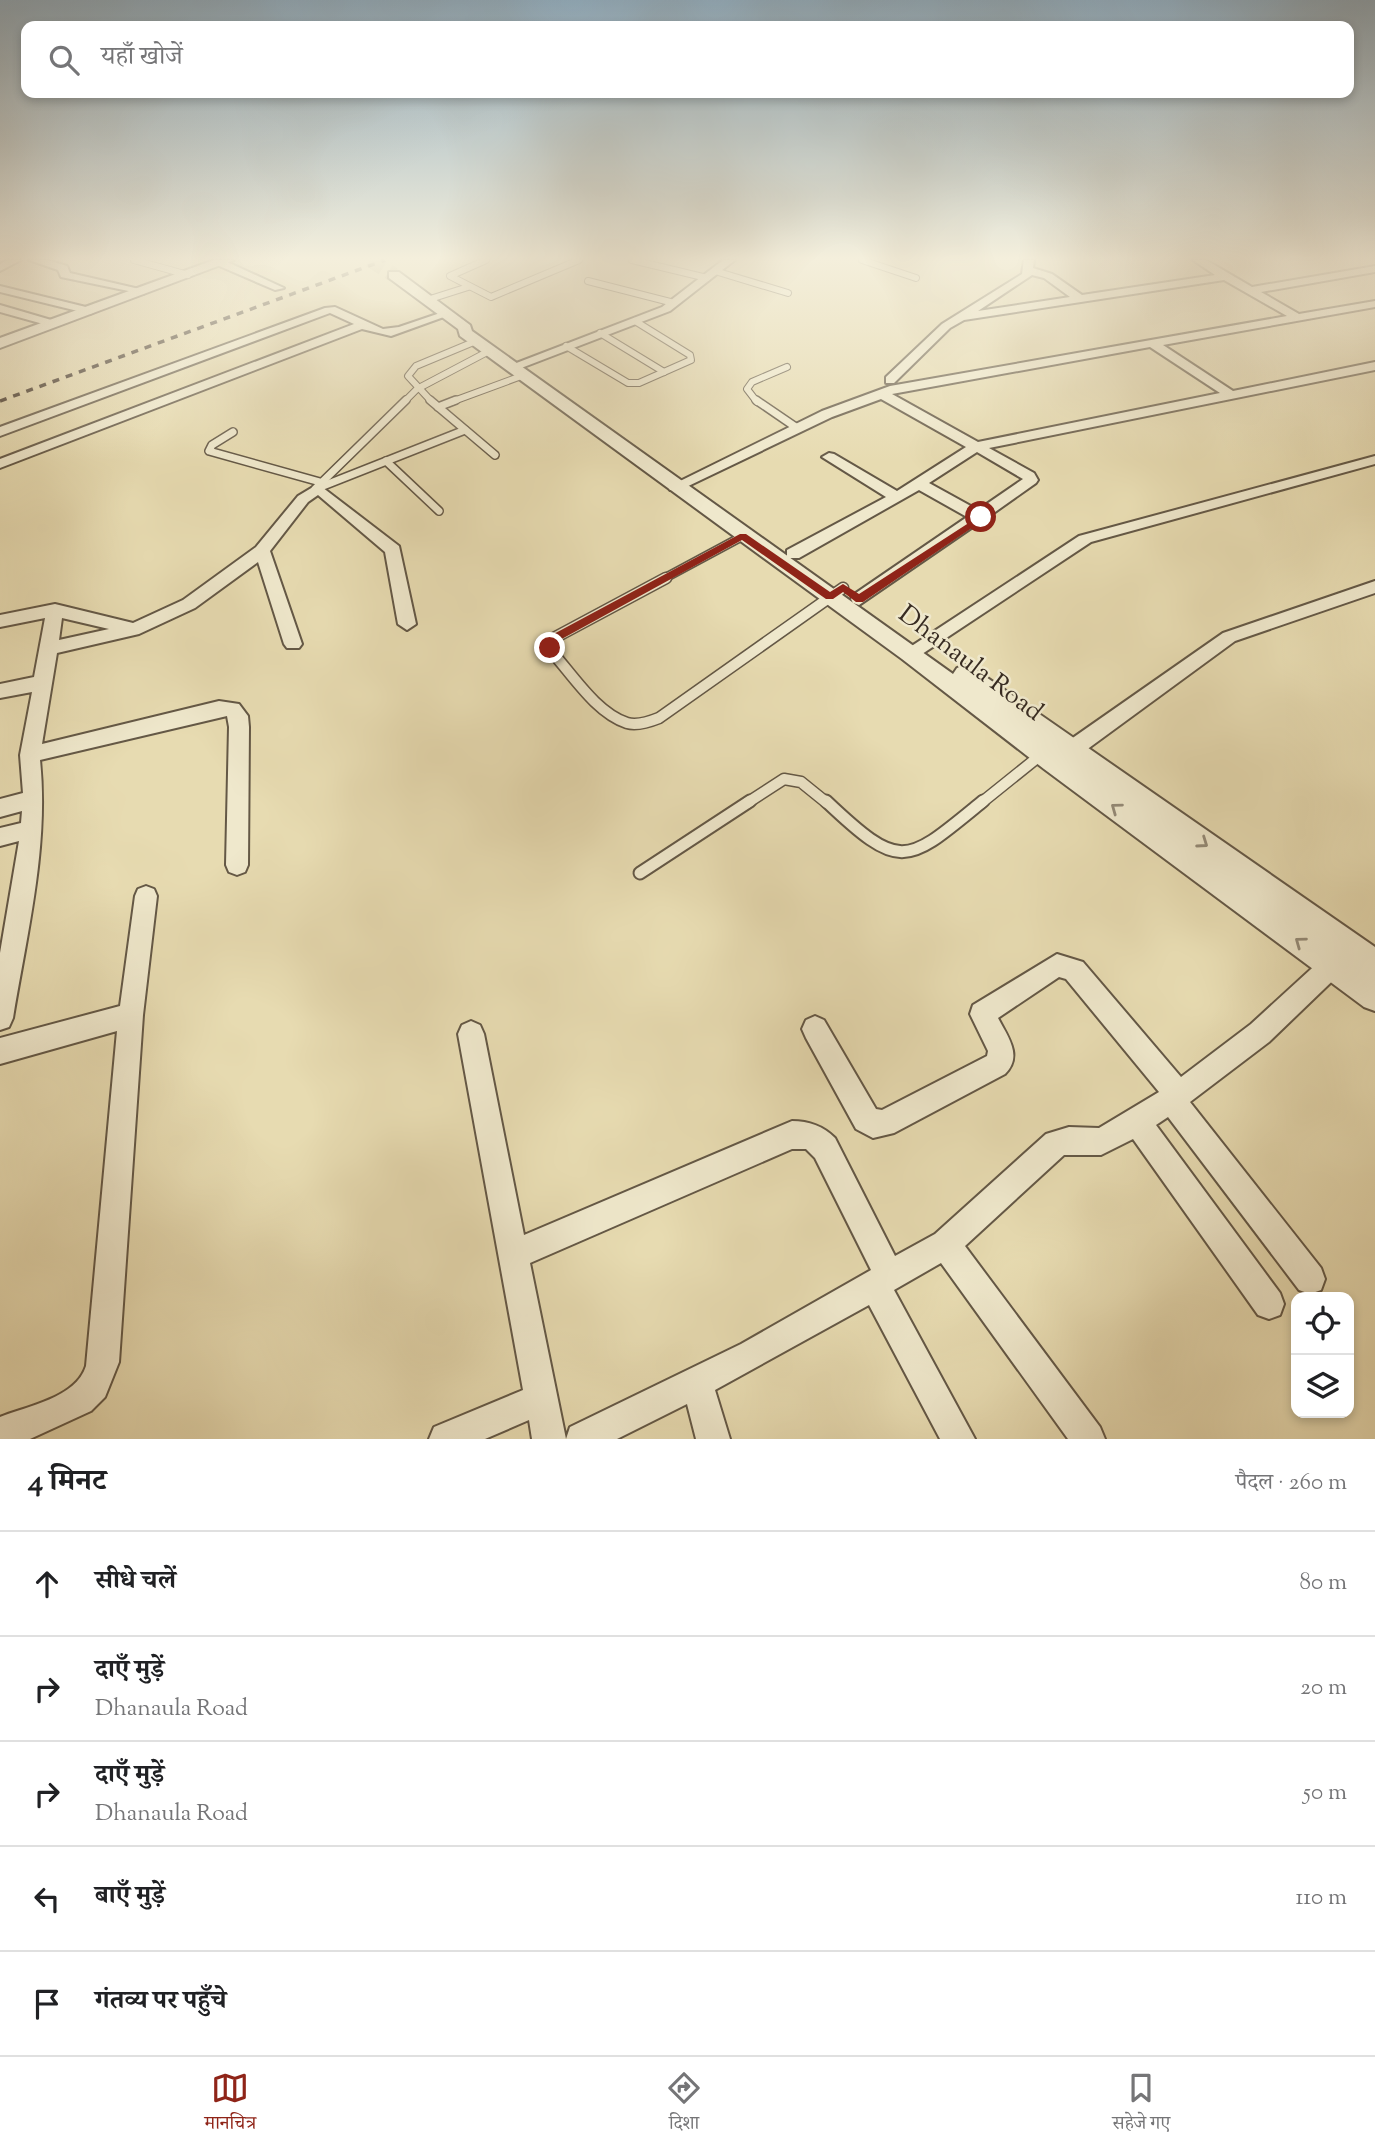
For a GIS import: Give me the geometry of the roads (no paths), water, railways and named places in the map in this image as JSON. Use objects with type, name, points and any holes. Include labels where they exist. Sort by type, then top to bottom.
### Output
[{"type":"street","points":[[0,343],[45,327]]},
{"type":"street","points":[[0,432],[283,327]]},
{"type":"street","points":[[0,464],[357,327]]},
{"type":"street","points":[[367,327],[373,331],[387,332],[403,327]]},
{"type":"street","name":"Dhanaula Road","points":[[462,327],[675,480],[793,554],[917,649],[1071,750],[1341,956],[1375,996]]},
{"type":"street","points":[[519,368],[566,346],[617,327]]},
{"type":"street","points":[[887,387],[928,341],[946,327]]},
{"type":"street","points":[[675,480],[792,425],[887,387],[1254,327]]},
{"type":"street","name":"Dhanaula Road","points":[[477,340],[475,329],[519,368]]},
{"type":"street","points":[[1154,345],[1231,395]]},
{"type":"street","points":[[793,554],[897,497],[977,446],[1375,366]]},
{"type":"street","points":[[844,595],[981,517],[1031,481],[1029,476],[977,446],[887,387]]},
{"type":"street","points":[[82,402],[105,423]]},
{"type":"street","points":[[829,457],[897,497]]},
{"type":"street","points":[[917,649],[1085,539],[1374,462]]},
{"type":"street","name":"Dhanaula Road","points":[[675,480],[743,536],[844,595]]},
{"type":"street","points":[[919,484],[981,517]]},
{"type":"street","points":[[47,649],[133,629],[189,604],[262,551],[303,499],[318,486],[393,550],[407,624]]},
{"type":"street","points":[[262,551],[293,644]]},
{"type":"street","points":[[1071,750],[1229,637],[1375,587]]},
{"type":"street","points":[[0,621],[55,610],[133,629]]},
{"type":"street","points":[[0,1018],[4,977],[32,829],[34,799],[30,755],[55,610]]},
{"type":"street","name":"Dhanaula Road","points":[[917,649],[1042,754],[1341,956],[1375,965]]},
{"type":"street","points":[[0,691],[41,683]]},
{"type":"street","points":[[30,755],[206,711],[232,709],[238,716],[239,727],[237,865]]},
{"type":"street","points":[[0,808],[34,799]]},
{"type":"street","points":[[0,837],[32,829]]},
{"type":"street","points":[[0,1434],[73,1402],[89,1391],[99,1378],[103,1362],[131,1015],[146,896]]},
{"type":"street","points":[[582,1439],[752,1355],[945,1244],[1056,1144],[1063,1141],[1098,1143],[1175,1097],[1257,1035],[1341,956]]},
{"type":"street","points":[[815,1030],[866,1119],[873,1124],[884,1123],[996,1065],[1002,1059],[1001,1049],[982,1014],[988,1007],[1057,965],[1066,965],[1074,970],[1175,1097],[1310,1279]]},
{"type":"street","points":[[0,1051],[131,1015]]},
{"type":"street","points":[[471,1034],[549,1439]]},
{"type":"street","points":[[1136,1121],[1269,1304]]},
{"type":"street","points":[[514,1254],[792,1135],[807,1134],[816,1138],[825,1148],[882,1280],[958,1439]]},
{"type":"street","points":[[945,1244],[1088,1439]]},
{"type":"street","points":[[697,1382],[713,1439]]},
{"type":"street","points":[[446,1439],[541,1398]]},
{"type":"lane","points":[[566,346],[628,383],[639,383],[692,358],[644,327]]},
{"type":"lane","points":[[600,333],[664,372]]},
{"type":"lane","points":[[477,340],[410,371],[410,381],[495,454]]},
{"type":"lane","points":[[318,486],[417,389],[477,340]]},
{"type":"lane","points":[[788,367],[752,382],[747,389],[760,404],[792,425]]},
{"type":"lane","points":[[438,407],[519,368]]},
{"type":"lane","points":[[233,432],[209,451],[318,486],[465,430]]},
{"type":"lane","points":[[387,461],[439,511]]},
{"type":"lane","points":[[743,536],[554,638],[549,644],[551,651],[609,711],[629,724],[645,723],[670,710],[844,595]]},
{"type":"lane","points":[[640,873],[784,779],[802,782],[873,844],[893,852],[909,854],[925,848],[1042,754]]},
{"type":"railway","points":[[0,401],[202,327]]}]
